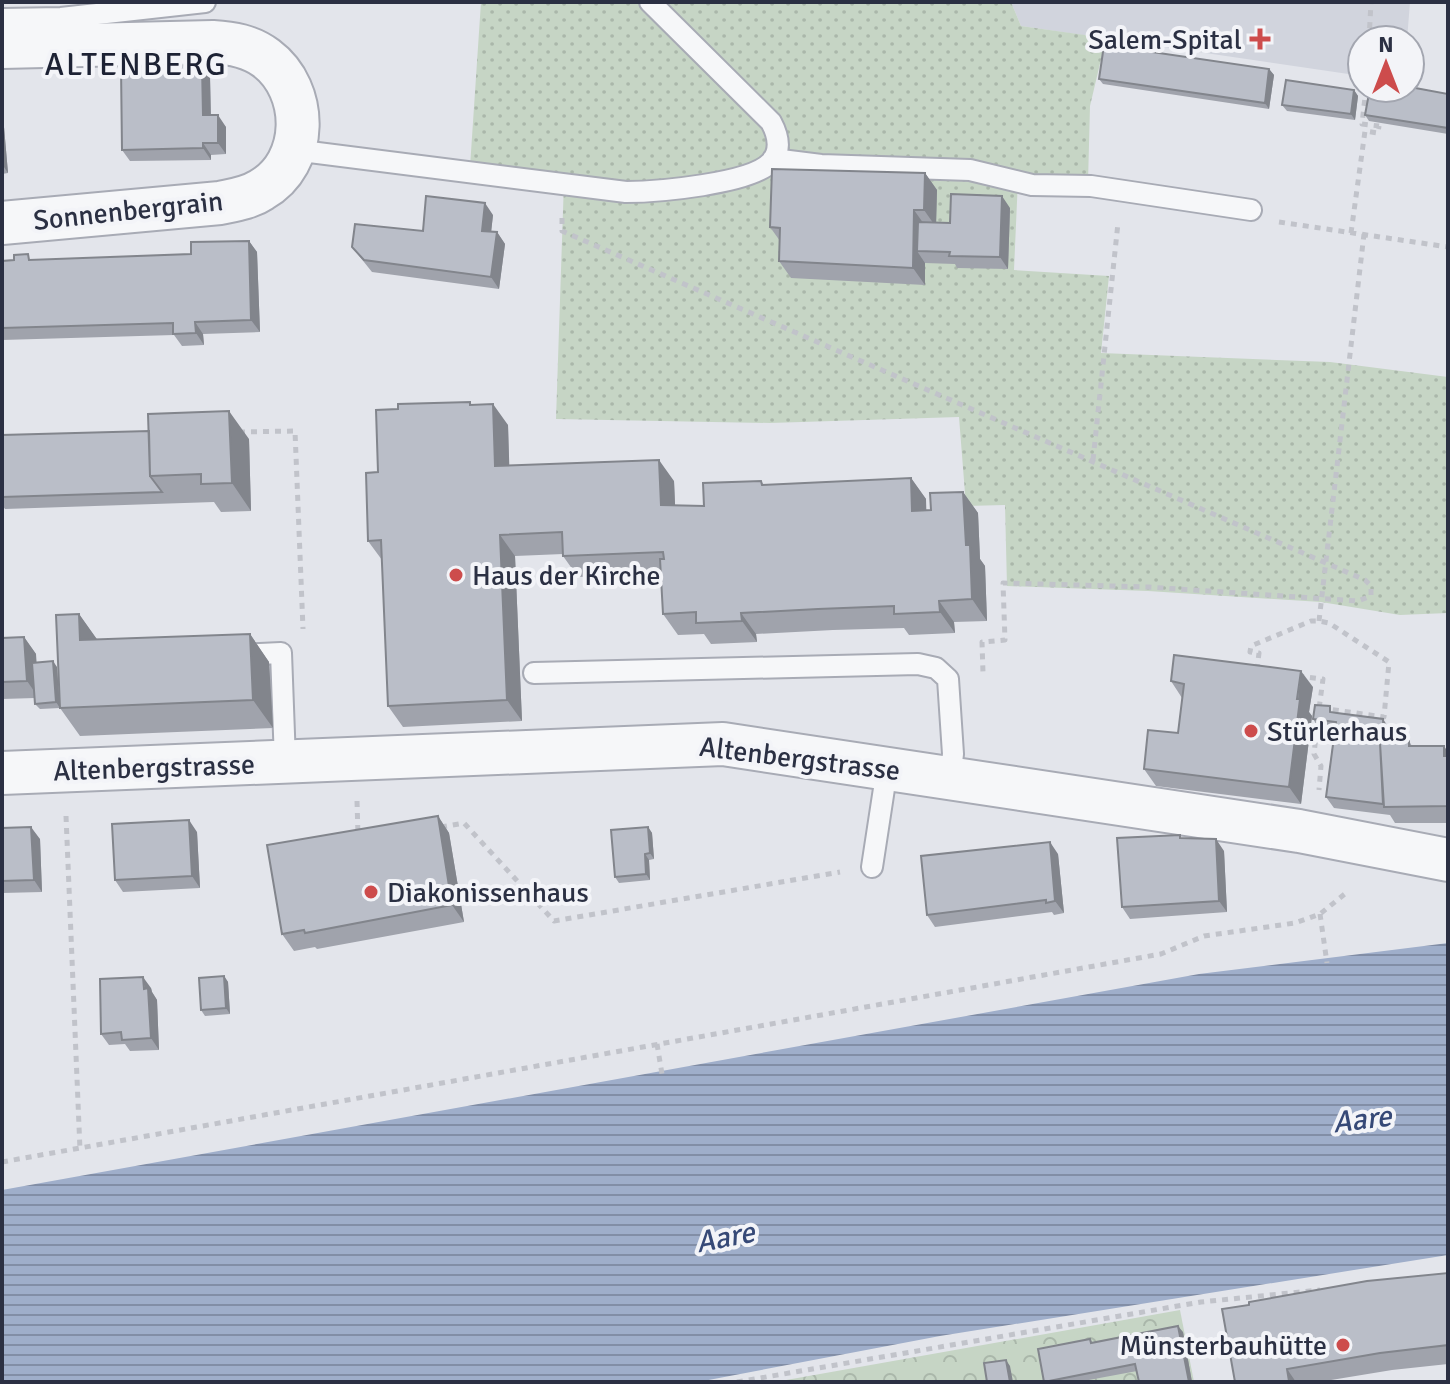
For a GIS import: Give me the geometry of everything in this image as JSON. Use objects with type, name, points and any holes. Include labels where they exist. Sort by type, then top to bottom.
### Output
[{"type":"street","points":[[2,47],[213,42],[242,46],[266,58],[290,89],[299,124],[294,150]]},
{"type":"street","name":"Sonnenbergrain","points":[[2,223],[236,200],[270,184],[284,169],[294,150]]},
{"type":"street","name":"Altenbergstrasse","points":[[2,773],[696,743],[753,747],[1299,831],[1448,860]]},
{"type":"lane","points":[[2,19],[61,18],[205,2]]},
{"type":"lane","points":[[294,150],[626,192],[657,192],[745,175],[769,165],[778,144],[778,134],[771,122],[650,2]]},
{"type":"lane","points":[[773,159],[821,165],[970,170],[1032,185],[1091,186],[1251,210]]},
{"type":"lane","points":[[220,655],[281,653],[285,761]]},
{"type":"lane","points":[[534,673],[899,662],[936,668],[948,679],[953,754],[950,778]]},
{"type":"lane","points":[[872,867],[887,769]]},
{"type":"path","points":[[1370,24],[1371,2]]},
{"type":"path","points":[[1351,233],[1365,131],[1378,133],[1379,126],[1362,124],[1364,104]]},
{"type":"path","points":[[562,183],[562,231],[1093,460],[1365,580],[1371,586],[1371,596],[1364,601],[1148,587],[1003,583],[1005,640],[982,642],[983,673]]},
{"type":"path","points":[[1251,210],[1250,218],[1448,247]]},
{"type":"path","points":[[1093,460],[1118,222]]},
{"type":"path","points":[[1319,621],[1364,234]]},
{"type":"path","points":[[233,432],[295,431],[303,635]]},
{"type":"path","points":[[1270,672],[1253,670],[1259,653],[1250,652],[1251,646],[1311,621],[1329,623],[1389,662],[1384,717],[1319,707]]},
{"type":"path","points":[[1296,676],[1323,679],[1314,754]]},
{"type":"path","points":[[357,790],[358,841]]},
{"type":"path","points":[[66,810],[80,1150]]},
{"type":"path","points":[[434,828],[464,823],[554,921],[872,867]]},
{"type":"path","points":[[2,1162],[1161,954],[1204,936],[1295,923],[1320,914],[1346,893]]},
{"type":"path","points":[[1320,914],[1327,963]]},
{"type":"path","points":[[657,1044],[662,1074]]},
{"type":"path","points":[[737,1382],[1201,1302],[1325,1290]]},
{"type":"shaded area","name":"Salem-Spital","points":[[1011,2],[1410,2],[1408,24],[1346,24],[1346,74],[1021,26]]},
{"type":"green space","points":[[481,2],[1011,2],[1021,26],[1106,38],[1090,106],[1088,183],[1018,179],[1014,270],[1109,276],[1101,353],[1330,362],[1448,377],[1448,613],[1400,615],[1321,602],[1007,586],[1005,505],[966,506],[959,417],[770,423],[556,419],[564,181],[470,167]]},
{"type":"green space","points":[[1180,1310],[1194,1382],[775,1382]]},
{"type":"water","name":"Aare","points":[[1448,943],[1448,1255],[940,1336],[698,1382],[2,1382],[2,1190],[1199,974]]},
{"type":"building","points":[[1104,45],[1269,69],[1265,103],[1099,79]]},
{"type":"building","points":[[202,65],[203,115],[218,115],[218,143],[203,143],[203,148],[122,150],[121,67]]},
{"type":"building","points":[[1286,80],[1346,89],[1346,104],[1352,104],[1351,114],[1282,105]]},
{"type":"building","points":[[1426,90],[1448,94],[1448,128],[1365,115],[1367,104],[1426,104]]},
{"type":"building","points":[[772,169],[925,173],[924,210],[914,210],[913,268],[779,261],[780,228],[770,227]]},
{"type":"building","points":[[951,194],[1002,196],[1000,257],[949,256],[950,252],[917,251],[918,222],[950,223]]},
{"type":"building","points":[[426,196],[485,203],[482,231],[497,232],[491,277],[364,260],[352,247],[355,224],[423,231]]},
{"type":"building","points":[[249,241],[251,320],[195,322],[196,333],[173,334],[173,323],[2,328],[2,261],[14,260],[14,255],[28,254],[29,260],[191,254],[191,242]]},
{"type":"building","points":[[470,402],[470,405],[493,404],[495,466],[659,460],[661,505],[704,506],[703,483],[761,481],[762,485],[911,478],[912,511],[931,510],[930,493],[963,492],[966,545],[970,545],[972,599],[939,601],[940,612],[894,614],[894,606],[818,609],[741,613],[742,621],[696,623],[696,612],[663,614],[660,559],[664,559],[663,552],[563,556],[562,532],[500,535],[507,700],[388,706],[381,540],[368,541],[366,473],[378,472],[376,410],[398,409],[398,404]]},
{"type":"building","points":[[229,411],[232,483],[201,484],[201,474],[150,476],[148,414]]},
{"type":"building","points":[[149,431],[150,476],[162,492],[2,497],[2,435]]},
{"type":"building","points":[[79,614],[80,640],[250,634],[253,700],[60,708],[56,615]]},
{"type":"building","points":[[24,637],[27,681],[2,682],[2,638]]},
{"type":"building","name":"Stürlerhaus","points":[[1174,655],[1301,671],[1289,787],[1144,769],[1148,730],[1178,733],[1184,684],[1171,681]]},
{"type":"building","points":[[53,661],[56,702],[35,704],[32,663]]},
{"type":"building","points":[[1315,705],[1330,706],[1330,712],[1383,719],[1384,743],[1380,743],[1383,804],[1326,797],[1336,722],[1313,719]]},
{"type":"building","points":[[1409,741],[1409,746],[1444,746],[1444,756],[1448,756],[1448,806],[1384,807],[1380,743]]},
{"type":"building","name":"Diakonissenhaus","points":[[438,816],[452,905],[305,933],[304,930],[282,934],[267,845]]},
{"type":"building","points":[[189,820],[192,876],[115,880],[112,824]]},
{"type":"building","points":[[31,827],[34,880],[2,881],[2,828]]},
{"type":"building","points":[[648,827],[650,853],[645,854],[646,874],[615,877],[611,830]]},
{"type":"building","points":[[1180,835],[1180,838],[1216,839],[1219,901],[1122,907],[1117,838]]},
{"type":"building","points":[[1050,842],[1055,901],[927,915],[921,856]]},
{"type":"building","points":[[224,976],[226,1008],[201,1010],[199,978]]},
{"type":"building","points":[[143,977],[144,989],[148,988],[151,1038],[122,1040],[121,1032],[101,1034],[100,979]]},
{"type":"building","name":"Münsterbauhütte","points":[[1448,1273],[1448,1345],[1287,1369],[1287,1382],[1235,1382],[1222,1309],[1367,1281]]},
{"type":"building","points":[[1178,1326],[1189,1382],[1139,1382],[1135,1364],[1044,1382],[1038,1349],[1090,1339],[1091,1343]]},
{"type":"building","points":[[1006,1360],[1010,1382],[987,1382],[984,1363]]},
{"type":"place","name":"Salem-Spital","points":[[1260,39]]},
{"type":"place","name":"Haus der Kirche","points":[[456,575]]},
{"type":"place","name":"Stürlerhaus","points":[[1251,731]]},
{"type":"place","name":"Diakonissenhaus","points":[[371,892]]},
{"type":"place","name":"Münsterbauhütte","points":[[1343,1345]]},
{"type":"district","name":"ALTENBERG","points":[[136,64]]}]
